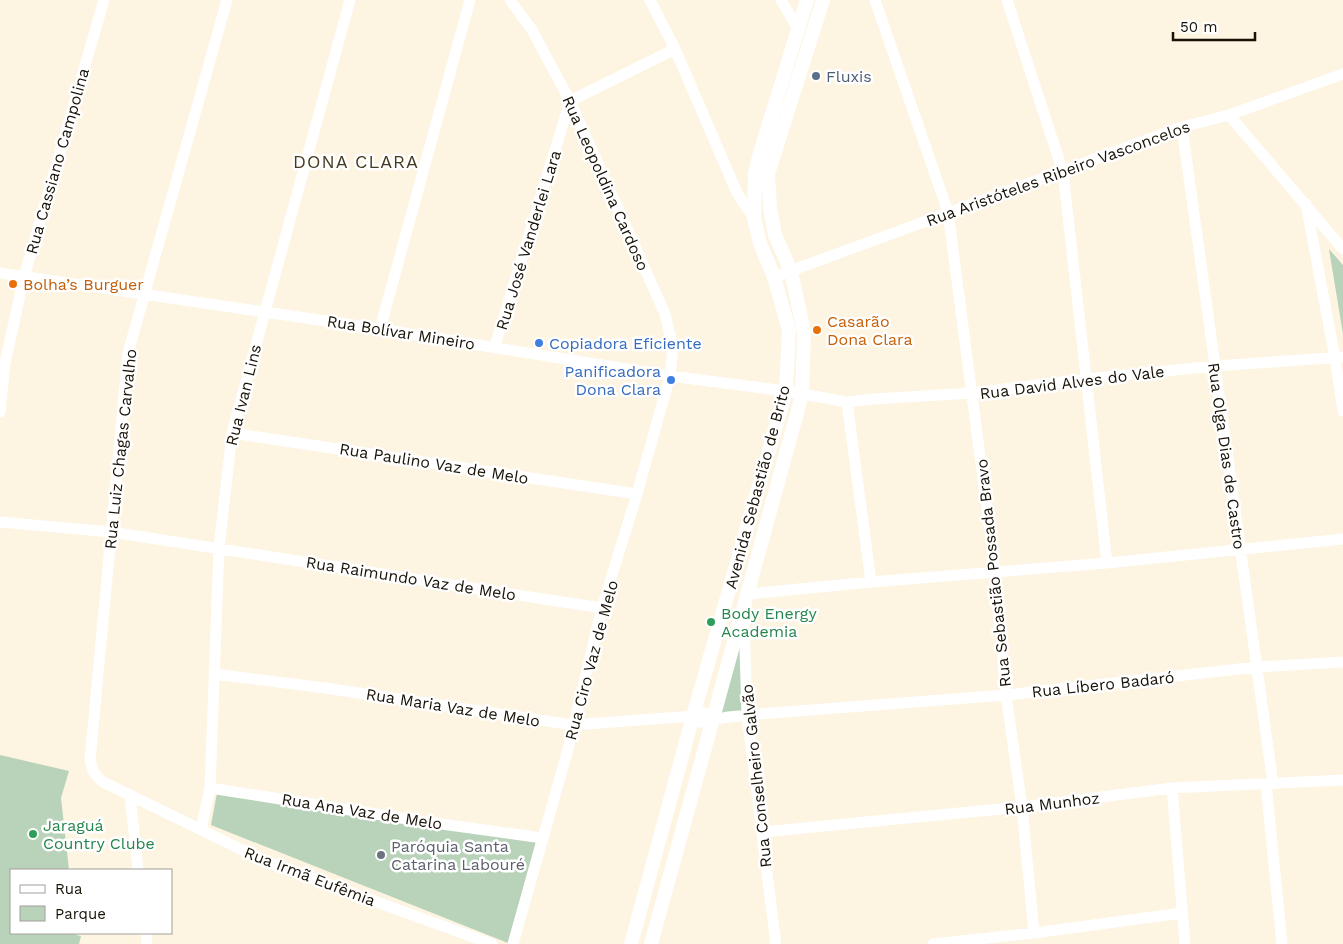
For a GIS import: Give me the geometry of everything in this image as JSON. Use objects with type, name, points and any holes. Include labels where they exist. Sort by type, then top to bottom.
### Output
[{"type":"street","name":"Rua Cassiano Campolina","points":[[0,412],[5,363],[24,277],[104,0]]},
{"type":"street","name":"Rua Luiz Chagas Carvalho","points":[[90,760],[128,353],[146,295],[227,0]]},
{"type":"street","name":"Rua Ivan Lins","points":[[201,830],[210,788],[219,548],[232,433],[350,0]]},
{"type":"street","points":[[380,329],[470,0]]},
{"type":"street","name":"Rua Leopoldina Cardoso","points":[[510,0],[532,30],[570,101],[665,314],[673,347],[670,376]]},
{"type":"street","points":[[650,0],[675,49],[738,195],[754,218]]},
{"type":"street","points":[[782,0],[798,29]]},
{"type":"street","name":"Avenida Sebastião de Brito","points":[[631,944],[692,716],[786,392],[789,330],[774,277],[760,243],[754,218],[755,174],[807,0]]},
{"type":"street","name":"Avenida Sebastião de Brito","points":[[651,944],[802,394],[804,332],[791,271],[775,235],[770,207],[768,174],[823,0]]},
{"type":"street","name":"Rua Sebastião Possada Bravo","points":[[875,0],[948,212],[995,571],[1006,694],[1022,808],[1034,934]]},
{"type":"street","points":[[1007,0],[1062,172],[1107,563]]},
{"type":"street","points":[[570,101],[675,49]]},
{"type":"street","name":"Rua Aristóteles Ribeiro Vasconcelos","points":[[774,277],[1182,127],[1229,115],[1343,74]]},
{"type":"street","name":"Rua José Vanderlei Lara","points":[[495,346],[570,101]]},
{"type":"street","points":[[1229,115],[1343,249]]},
{"type":"street","name":"Rua Olga Dias de Castro","points":[[1182,127],[1257,667],[1270,784],[1282,944]]},
{"type":"street","points":[[1306,204],[1339,358],[1343,411]]},
{"type":"street","name":"Rua Bolívar Mineiro","points":[[0,273],[495,346],[670,376],[802,394]]},
{"type":"street","name":"Rua David Alves do Vale","points":[[802,394],[846,402],[972,394],[1086,379],[1215,366],[1339,358]]},
{"type":"street","name":"Rua Ciro Vaz de Melo","points":[[513,944],[573,725],[602,608],[637,494],[670,376]]},
{"type":"street","points":[[846,402],[870,582]]},
{"type":"street","name":"Rua Paulino Vaz de Melo","points":[[232,433],[637,494]]},
{"type":"street","name":"Rua Raimundo Vaz de Melo","points":[[0,522],[111,532],[602,608]]},
{"type":"street","points":[[746,601],[870,582],[1107,563],[1343,539]]},
{"type":"street","name":"Rua Conselheiro Galvão","points":[[746,601],[747,714],[776,944]]},
{"type":"street","name":"Rua Líbero Badaró","points":[[713,719],[747,714],[1006,694],[1257,667],[1343,662]]},
{"type":"street","name":"Rua Maria Vaz de Melo","points":[[214,674],[325,688],[573,725],[692,716],[695,721],[700,723],[707,723],[713,719]]},
{"type":"street","name":"Rua Irmã Eufêmia","points":[[90,760],[93,771],[101,781],[267,862],[492,944]]},
{"type":"street","name":"Rua Munhoz","points":[[762,832],[1022,808],[1172,788],[1343,780]]},
{"type":"street","name":"Rua Ana Vaz de Melo","points":[[210,788],[543,838]]},
{"type":"street","points":[[1172,788],[1185,944]]},
{"type":"street","points":[[130,795],[138,869]]},
{"type":"street","points":[[933,944],[1034,934],[1182,913]]},
{"type":"green space","points":[[1329,249],[1343,265],[1343,334]]},
{"type":"green space","points":[[743,628],[748,710],[718,715]]},
{"type":"green space","name":"Jaraguá Country Clube","points":[[0,755],[69,771],[61,798],[69,869],[10,869],[10,934],[76,934],[81,936],[79,944],[0,944]]},
{"type":"green space","points":[[217,793],[536,841],[508,943],[211,825]]},
{"type":"place","name":"Fluxis","points":[[816,76]]},
{"type":"place","name":"Bolha’s Burguer","points":[[13,284]]},
{"type":"place","name":"Casarão Dona Clara","points":[[817,330]]},
{"type":"place","name":"Copiadora Eficiente","points":[[539,343]]},
{"type":"place","name":"Panificadora Dona Clara","points":[[671,380]]},
{"type":"place","name":"Body Energy Academia","points":[[711,622]]},
{"type":"place","name":"Jaraguá Country Clube","points":[[33,834]]},
{"type":"place","name":"Paróquia Santa Catarina Labouré","points":[[381,855]]},
{"type":"district","name":"DONA CLARA","points":[[356,162]]}]
